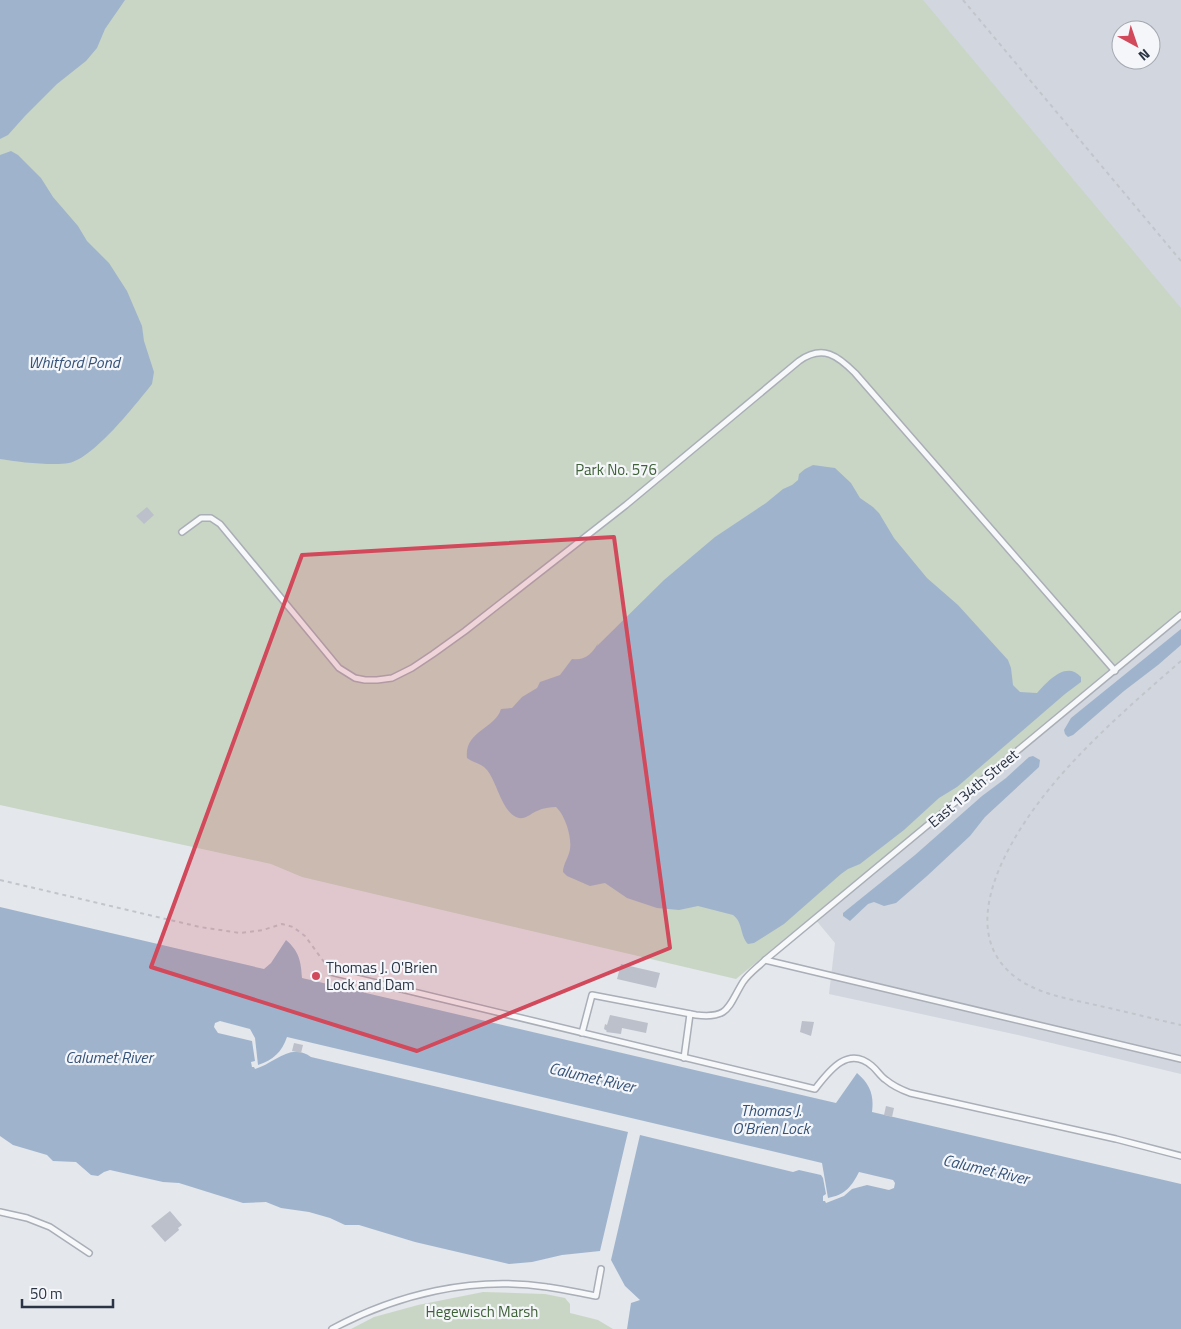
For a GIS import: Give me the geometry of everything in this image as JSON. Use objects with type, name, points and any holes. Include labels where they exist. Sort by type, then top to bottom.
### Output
[{"type":"lane","points":[[182,532],[201,518],[211,518],[220,524],[339,668],[355,678],[365,680],[392,678],[412,668],[465,631],[626,505],[805,356],[824,353],[834,355],[842,360],[855,373],[1114,671]]},
{"type":"lane","name":"East 134th Street","points":[[582,1033],[592,995],[690,1014],[718,1015],[733,1002],[743,981],[765,960],[1181,615]]},
{"type":"lane","points":[[765,960],[1181,1059]]},
{"type":"lane","points":[[331,972],[815,1089],[829,1071],[842,1061],[852,1058],[871,1065],[894,1087],[910,1093],[1116,1139],[1181,1156]]},
{"type":"lane","points":[[684,1058],[690,1014]]},
{"type":"lane","points":[[0,1212],[27,1218],[50,1227],[89,1253]]},
{"type":"lane","points":[[332,1329],[358,1315],[401,1299],[442,1289],[486,1284],[520,1284],[546,1286],[596,1296],[601,1270]]},
{"type":"path","points":[[963,0],[1181,261]]},
{"type":"path","points":[[1181,661],[1098,736],[1069,766],[1045,795],[1011,846],[1000,867],[988,908],[987,926],[992,944],[1001,963],[1014,976],[1032,986],[1058,996],[1181,1025]]},
{"type":"path","points":[[0,880],[200,927],[240,933],[263,930],[282,924],[293,927],[305,936],[331,972]]},
{"type":"highlighted area","points":[[614,537],[670,948],[417,1051],[151,967],[302,555]]},
{"type":"shaded area","points":[[922,0],[1181,0],[1181,309]]},
{"type":"shaded area","points":[[1181,614],[1181,1074],[1018,1035],[829,994],[835,943],[815,919]]},
{"type":"green space","name":"Park No. 576","points":[[0,0],[923,0],[1181,308],[1181,613],[736,979],[302,877],[271,864],[0,805]]},
{"type":"green space","name":"Hegewisch Marsh","points":[[483,1292],[545,1294],[565,1298],[570,1304],[570,1313],[598,1320],[613,1329],[351,1329],[374,1317],[418,1305]]},
{"type":"water","points":[[0,0],[125,0],[105,29],[97,48],[86,61],[57,84],[8,135],[0,139]]},
{"type":"water","name":"Whitford Pond","points":[[11,151],[18,155],[41,178],[53,197],[78,226],[87,241],[109,263],[127,291],[142,326],[144,341],[154,372],[152,384],[114,429],[90,451],[69,463],[45,464],[0,459],[0,155]]},
{"type":"water","points":[[813,465],[835,468],[851,483],[860,498],[879,513],[894,538],[927,578],[958,605],[1008,660],[1013,685],[1020,692],[1037,693],[1057,674],[1069,671],[1075,672],[1081,677],[1081,682],[957,787],[939,798],[904,830],[860,864],[841,874],[784,924],[754,943],[748,944],[745,941],[738,921],[733,915],[698,906],[679,910],[657,908],[627,898],[605,883],[590,886],[567,876],[563,872],[569,852],[570,839],[565,821],[556,807],[539,810],[523,818],[516,817],[506,807],[487,770],[467,758],[467,749],[475,736],[498,716],[501,709],[512,708],[522,697],[537,688],[540,682],[560,675],[572,659],[581,659],[588,656],[598,643],[597,646],[664,580],[715,537],[766,503],[783,489],[792,485],[798,480],[799,474]]},
{"type":"water","points":[[1181,629],[1181,645],[1073,735],[1068,737],[1065,734],[1064,730],[1071,718]]},
{"type":"water","points":[[1033,756],[1040,760],[1039,767],[985,817],[970,836],[896,903],[884,906],[874,902],[868,904],[850,921],[843,916],[843,913],[915,855],[1029,757]]},
{"type":"water","name":"Calumet River","points":[[0,907],[264,969],[271,963],[286,940],[294,948],[298,957],[302,978],[836,1103],[857,1073],[866,1082],[871,1091],[872,1112],[1181,1184],[1181,1329],[627,1329],[631,1303],[640,1300],[625,1286],[611,1260],[640,1135],[793,1172],[799,1170],[821,1175],[826,1194],[823,1196],[823,1201],[826,1203],[844,1196],[852,1189],[867,1185],[889,1190],[894,1188],[895,1183],[893,1180],[859,1172],[854,1182],[847,1189],[839,1195],[828,1198],[822,1163],[287,1037],[276,1055],[258,1065],[255,1038],[250,1029],[220,1021],[215,1023],[214,1027],[218,1033],[252,1041],[255,1061],[251,1062],[252,1067],[255,1069],[289,1053],[303,1053],[311,1057],[628,1132],[600,1251],[509,1264],[415,1242],[359,1225],[345,1225],[330,1218],[309,1212],[281,1208],[266,1202],[243,1203],[179,1183],[163,1182],[110,1170],[98,1176],[91,1175],[76,1162],[53,1161],[47,1155],[13,1145],[0,1136]]},
{"type":"building","points":[[147,507],[154,515],[144,524],[136,516]]},
{"type":"building","points":[[621,964],[660,973],[656,988],[617,979]]},
{"type":"building","name":"Thomas J. O'Brien Lock and Dam","points":[[313,970],[321,972],[318,981],[311,979]]},
{"type":"building","points":[[610,1015],[648,1023],[646,1033],[622,1028],[621,1034],[606,1032],[604,1029],[605,1024],[607,1025]]},
{"type":"building","points":[[802,1021],[814,1022],[811,1036],[800,1032]]},
{"type":"building","points":[[294,1043],[303,1045],[301,1053],[292,1051]]},
{"type":"building","points":[[886,1106],[894,1108],[892,1117],[884,1115]]},
{"type":"building","points":[[170,1211],[182,1225],[165,1242],[151,1226]]},
{"type":"place","name":"Thomas J. O'Brien Lock and Dam","points":[[316,976]]},
{"type":"water label","name":"Thomas J. O'Brien Lock","points":[[771,1119]]}]
